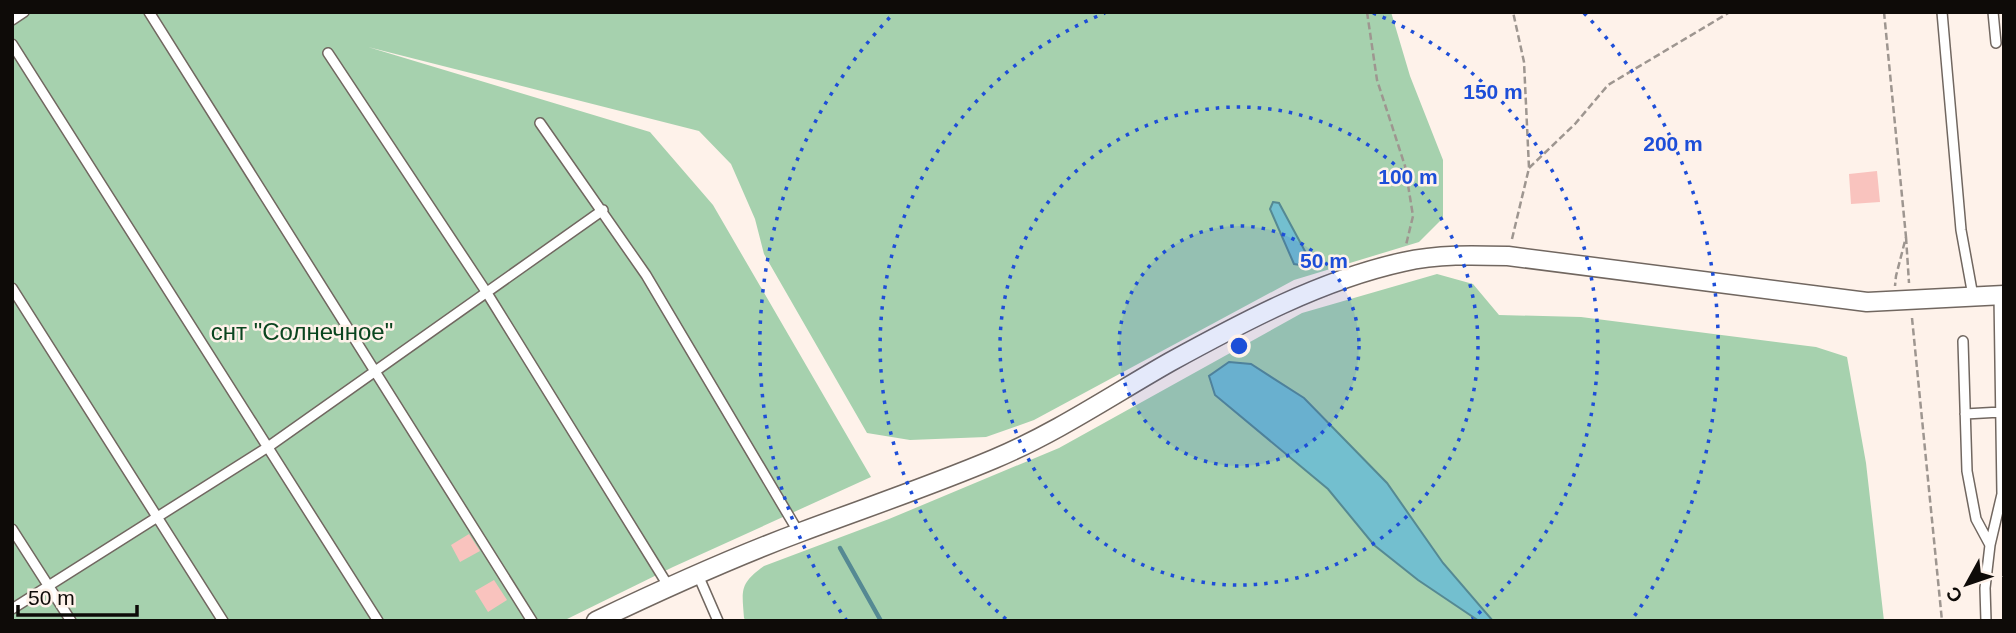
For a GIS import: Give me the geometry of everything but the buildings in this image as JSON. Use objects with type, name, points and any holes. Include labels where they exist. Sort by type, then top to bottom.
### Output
[{"type":"street","points":[[596,621],[668,587],[799,533],[996,459],[1060,427],[1170,362],[1260,314],[1327,285],[1403,262],[1456,255],[1508,256],[1867,302],[2001,295]]},
{"type":"lane","points":[[12,20],[24,12]]},
{"type":"lane","points":[[149,12],[532,621]]},
{"type":"lane","points":[[1942,12],[1961,230],[1973,296]]},
{"type":"lane","points":[[1993,12],[1996,43]]},
{"type":"lane","points":[[12,44],[379,621]]},
{"type":"lane","points":[[328,53],[487,293],[668,587]]},
{"type":"lane","points":[[540,123],[646,275],[799,533]]},
{"type":"lane","points":[[12,609],[268,447],[603,210]]},
{"type":"lane","points":[[12,288],[223,621]]},
{"type":"lane","points":[[1986,621],[1985,589],[1990,545],[2002,494],[2001,295]]},
{"type":"lane","points":[[1963,341],[1967,471],[1976,519],[1990,545]]},
{"type":"lane","points":[[1965,414],[2001,412]]},
{"type":"lane","points":[[12,529],[71,621]]},
{"type":"lane","points":[[698,575],[718,621]]},
{"type":"path","points":[[1367,12],[1377,80],[1405,166],[1413,216],[1403,262]]},
{"type":"path","points":[[1508,256],[1529,168],[1524,62],[1513,12]]},
{"type":"path","points":[[1529,168],[1575,124],[1608,85],[1730,12]]},
{"type":"path","points":[[1884,12],[1906,237],[1903,299],[1942,621]]},
{"type":"path","points":[[1903,299],[1896,276],[1906,237]]},
{"type":"green space","name":"снт \"Солнечное\"","points":[[12,12],[1391,12],[1410,76],[1443,160],[1443,218],[1419,242],[1294,280],[1034,420],[986,437],[910,440],[867,433],[764,254],[755,219],[731,164],[699,131],[368,47],[650,132],[713,205],[871,477],[673,567],[563,621],[12,621]]},
{"type":"green space","points":[[1437,274],[1473,284],[1499,315],[1581,317],[1816,347],[1847,357],[1866,463],[1884,621],[1493,621],[1443,563],[1387,483],[1304,398],[1251,364],[1229,362],[1209,376],[1215,395],[1329,489],[1374,545],[1418,580],[1479,621],[746,621],[744,618],[744,588],[750,578],[764,566],[889,519],[1059,448],[1302,313]]},
{"type":"water","points":[[1273,202],[1279,203],[1306,253],[1300,265],[1294,264],[1270,209]]},
{"type":"water","points":[[1229,362],[1251,364],[1304,398],[1387,483],[1443,563],[1493,621],[1479,621],[1418,580],[1374,545],[1328,489],[1215,395],[1209,376]]},
{"type":"waterway","points":[[840,548],[881,621]]}]
